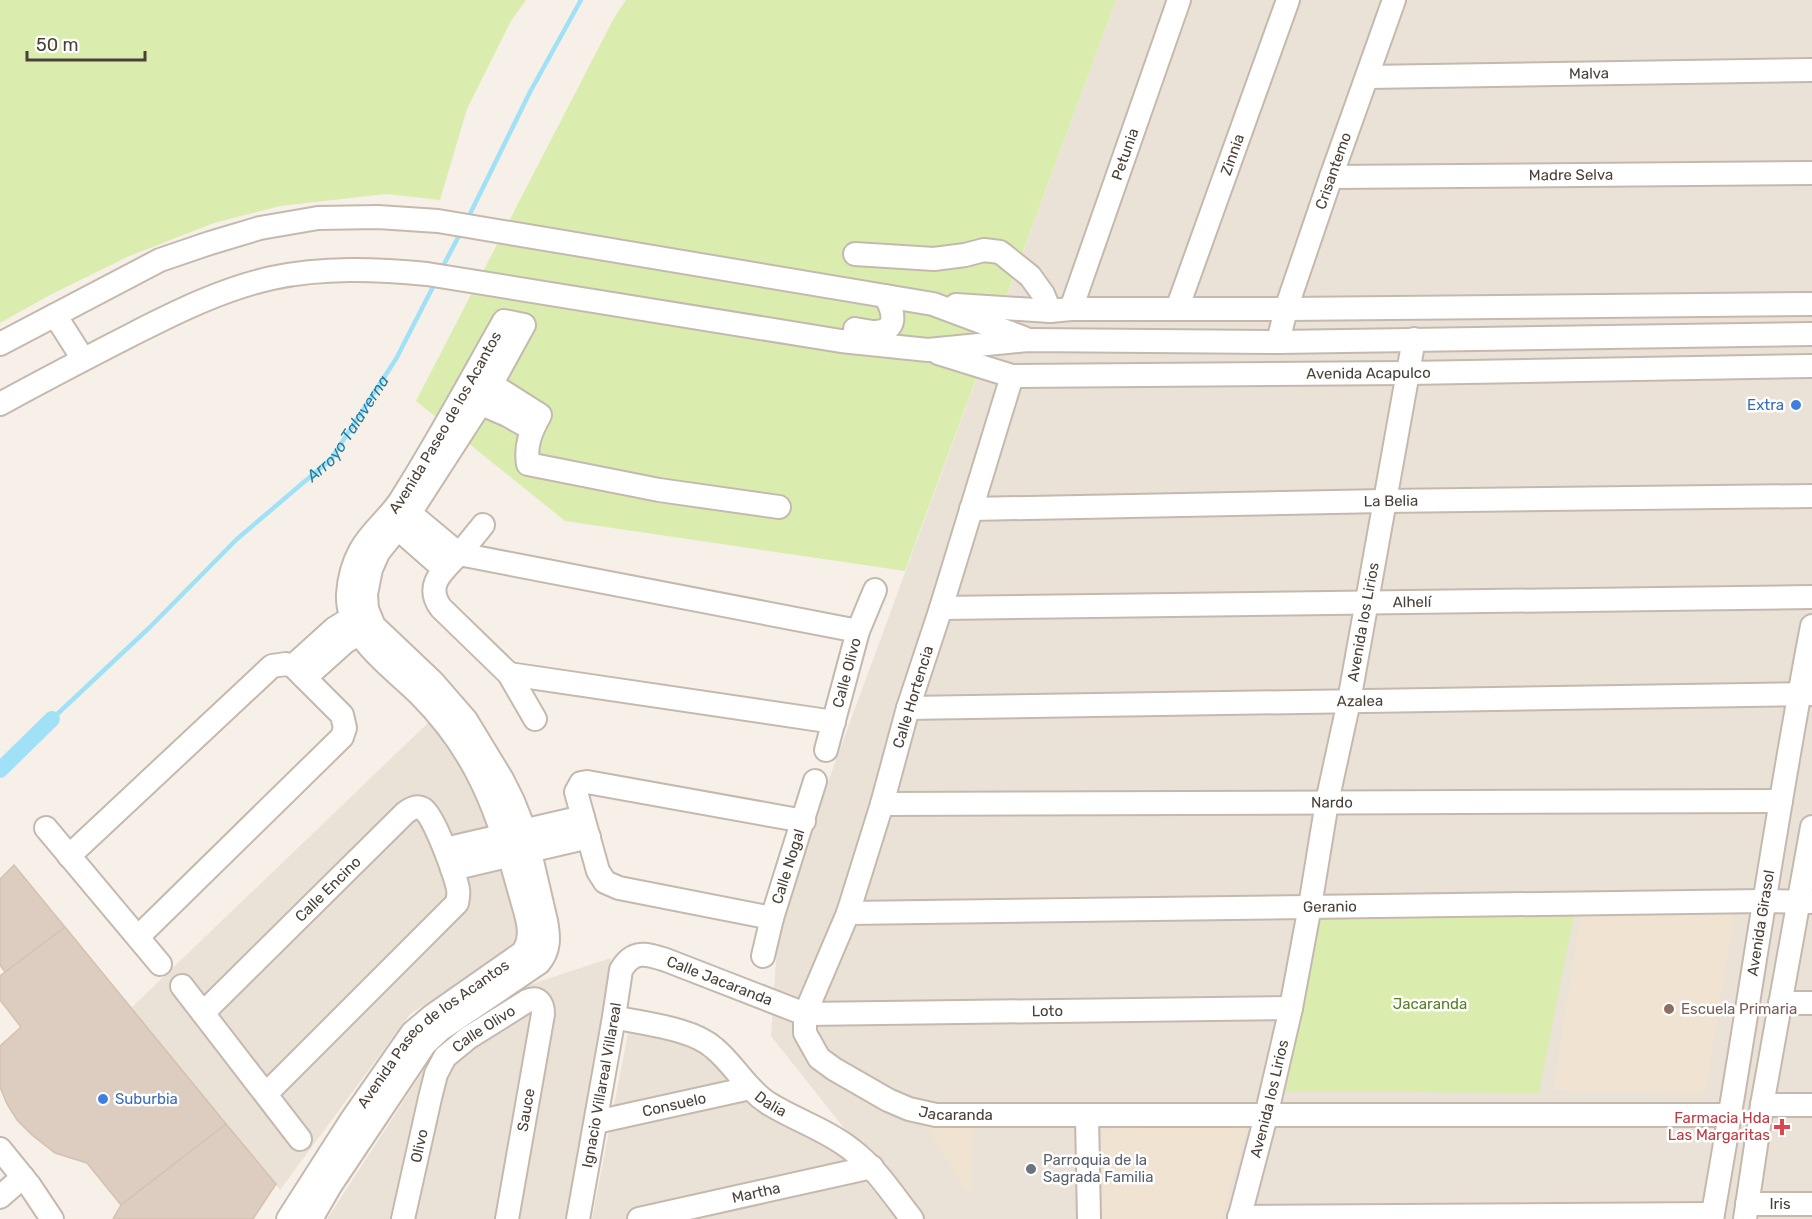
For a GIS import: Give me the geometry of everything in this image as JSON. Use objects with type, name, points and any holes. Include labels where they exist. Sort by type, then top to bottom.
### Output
[{"type":"street","name":"Petunia","points":[[1061,310],[1179,0]]},
{"type":"street","name":"Zinnia","points":[[1177,309],[1288,0]]},
{"type":"street","name":"Crisantemo","points":[[1278,342],[1286,309],[1394,0]]},
{"type":"street","name":"Malva","points":[[1366,77],[1812,70]]},
{"type":"street","name":"Madre Selva","points":[[1331,177],[1812,173]]},
{"type":"street","points":[[0,344],[160,260],[260,228],[318,218],[378,217],[438,221],[933,304],[1061,310],[1812,304]]},
{"type":"street","points":[[855,254],[934,260],[984,250],[1000,252],[1030,276],[1043,294],[1061,310]]},
{"type":"street","points":[[0,404],[190,305],[231,289],[274,278],[324,272],[377,270],[427,274],[841,341],[928,350],[1028,340],[1278,342],[1812,334]]},
{"type":"street","points":[[792,333],[828,325],[875,332],[887,328],[893,321],[893,313],[885,296]]},
{"type":"street","points":[[933,304],[1028,340]]},
{"type":"street","points":[[55,315],[83,359]]},
{"type":"street","name":"Avenida los Lirios","points":[[1239,1218],[1291,1008],[1327,802],[1349,701],[1414,339]]},
{"type":"street","name":"Avenida Acapulco","points":[[928,350],[1012,376],[1408,373],[1812,366]]},
{"type":"street","name":"Calle Hortencia","points":[[805,1014],[848,913],[882,804],[908,708],[1012,376]]},
{"type":"street","name":"Avenida Paseo de los Acantos","points":[[295,1219],[373,1122],[431,1038],[539,963],[548,946],[549,932],[517,843],[513,801],[502,779],[466,720],[433,682],[363,621],[371,569],[378,553],[398,516],[477,390],[532,429],[527,445],[528,464],[659,490],[779,507]]},
{"type":"street","name":"La Belia","points":[[971,509],[1812,496]]},
{"type":"street","points":[[398,516],[451,561]]},
{"type":"street","points":[[483,525],[435,582],[434,594],[441,608],[509,674],[535,719]]},
{"type":"street","name":"Calle Olivo","points":[[451,561],[858,631],[834,722],[509,674]]},
{"type":"street","points":[[858,631],[875,590]]},
{"type":"street","name":"Alhelí","points":[[941,608],[1812,597]]},
{"type":"street","points":[[299,672],[332,652],[363,621]]},
{"type":"street","name":"Avenida Girasol","points":[[1713,1216],[1781,801],[1805,694],[1812,626]]},
{"type":"street","points":[[69,856],[267,670],[278,664],[299,672],[342,715],[345,728],[342,737],[138,937]]},
{"type":"street","name":"Azalea","points":[[908,708],[1805,694]]},
{"type":"street","points":[[826,750],[834,722]]},
{"type":"street","points":[[804,821],[815,781]]},
{"type":"street","name":"Calle Nogal","points":[[587,782],[804,821],[772,918],[619,888],[605,882],[598,871],[576,792],[581,783],[587,782]]},
{"type":"street","name":"Nardo","points":[[882,804],[1781,801]]},
{"type":"street","name":"Calle Encino","points":[[203,1013],[405,813],[417,807],[428,814],[449,859],[458,890],[457,903],[266,1094]]},
{"type":"street","points":[[1746,1211],[1780,1003],[1805,902],[1812,826]]},
{"type":"street","points":[[449,859],[586,827]]},
{"type":"street","points":[[46,828],[160,964]]},
{"type":"street","name":"Geranio","points":[[848,913],[1805,902]]},
{"type":"street","points":[[763,956],[772,918]]},
{"type":"street","name":"Calle Jacaranda","points":[[634,956],[645,954],[666,960],[805,1014]]},
{"type":"street","name":"Ignacio Villareal Villareal","points":[[578,1219],[621,970],[625,963],[634,956]]},
{"type":"street","points":[[182,986],[300,1139]]},
{"type":"street","name":"Calle Olivo","points":[[436,1074],[445,1057],[468,1038],[527,1001],[534,999],[540,1002]]},
{"type":"street","name":"Sauce","points":[[507,1219],[543,1014],[540,1002]]},
{"type":"street","points":[[1780,1003],[1812,1003]]},
{"type":"street","name":"Loto","points":[[805,1014],[1291,1008]]},
{"type":"street","name":"Jacaranda","points":[[805,1014],[806,1033],[819,1058],[879,1095],[909,1109],[936,1115],[1731,1115]]},
{"type":"street","name":"Dalia","points":[[614,1017],[688,1033],[712,1046],[723,1055],[750,1088],[767,1102],[851,1148],[872,1167],[912,1219]]},
{"type":"street","name":"Olivo","points":[[403,1219],[436,1074]]},
{"type":"street","name":"Consuelo","points":[[596,1122],[750,1088]]},
{"type":"street","points":[[1762,1105],[1812,1105]]},
{"type":"street","points":[[1087,1116],[1089,1219]]},
{"type":"street","points":[[0,1149],[23,1177],[46,1218]]},
{"type":"street","name":"Martha","points":[[639,1219],[872,1167]]},
{"type":"street","points":[[0,1197],[23,1177]]},
{"type":"street","name":"Iris","points":[[1746,1211],[1812,1204]]},
{"type":"street","points":[[1239,1218],[1713,1216]]},
{"type":"shaded area","points":[[1116,0],[1812,0],[1812,1219],[916,1219],[771,1036],[779,915]]},
{"type":"shaded area","points":[[429,722],[492,814],[526,941],[410,1014],[280,1190],[131,1008]]},
{"type":"shaded area","points":[[1581,912],[1735,912],[1705,1094],[1553,1090]]},
{"type":"shaded area","points":[[611,958],[572,1219],[327,1219],[440,1045],[523,987]]},
{"type":"shaded area","points":[[628,1033],[690,1045],[724,1063],[755,1110],[845,1155],[896,1219],[592,1219]]},
{"type":"shaded area","points":[[918,1115],[973,1117],[971,1197]]},
{"type":"shaded area","points":[[1248,1124],[1222,1219],[1101,1219],[1102,1129]]},
{"type":"green space","points":[[0,0],[526,0],[511,21],[467,109],[440,200],[386,194],[280,206],[214,223],[127,257],[0,323]]},
{"type":"green space","points":[[626,0],[1116,0],[905,571],[565,521],[416,401],[614,18]]},
{"type":"green space","name":"Jacaranda","points":[[1322,915],[1574,915],[1539,1093],[1286,1091]]},
{"type":"building","points":[[14,865],[65,927],[5,972],[0,965],[0,879]]},
{"type":"building","points":[[65,927],[226,1124],[121,1205],[87,1163],[55,1153],[32,1135],[17,1120],[0,1087],[0,1046],[21,1027],[0,1000],[0,976]]},
{"type":"building","points":[[226,1124],[276,1184],[253,1219],[113,1219],[121,1205]]},
{"type":"waterway","name":"Arroyo Talaverna","points":[[467,220],[530,92],[581,0]]},
{"type":"waterway","name":"Arroyo Talaverna","points":[[442,268],[462,230]]},
{"type":"waterway","name":"Arroyo Talaverna","points":[[52,719],[150,627],[237,539],[331,459],[396,359],[436,281]]},
{"type":"waterway","name":"Arroyo Talaverna","points":[[0,770],[52,719]]},
{"type":"place","name":"Extra","points":[[1796,405]]},
{"type":"place","name":"Escuela Primaria","points":[[1669,1009]]},
{"type":"place","name":"Suburbia","points":[[103,1099]]},
{"type":"place","name":"Farmacia Hda Las Margaritas","points":[[1782,1127]]},
{"type":"place","name":"Parroquia de la Sagrada Familia","points":[[1031,1169]]}]
